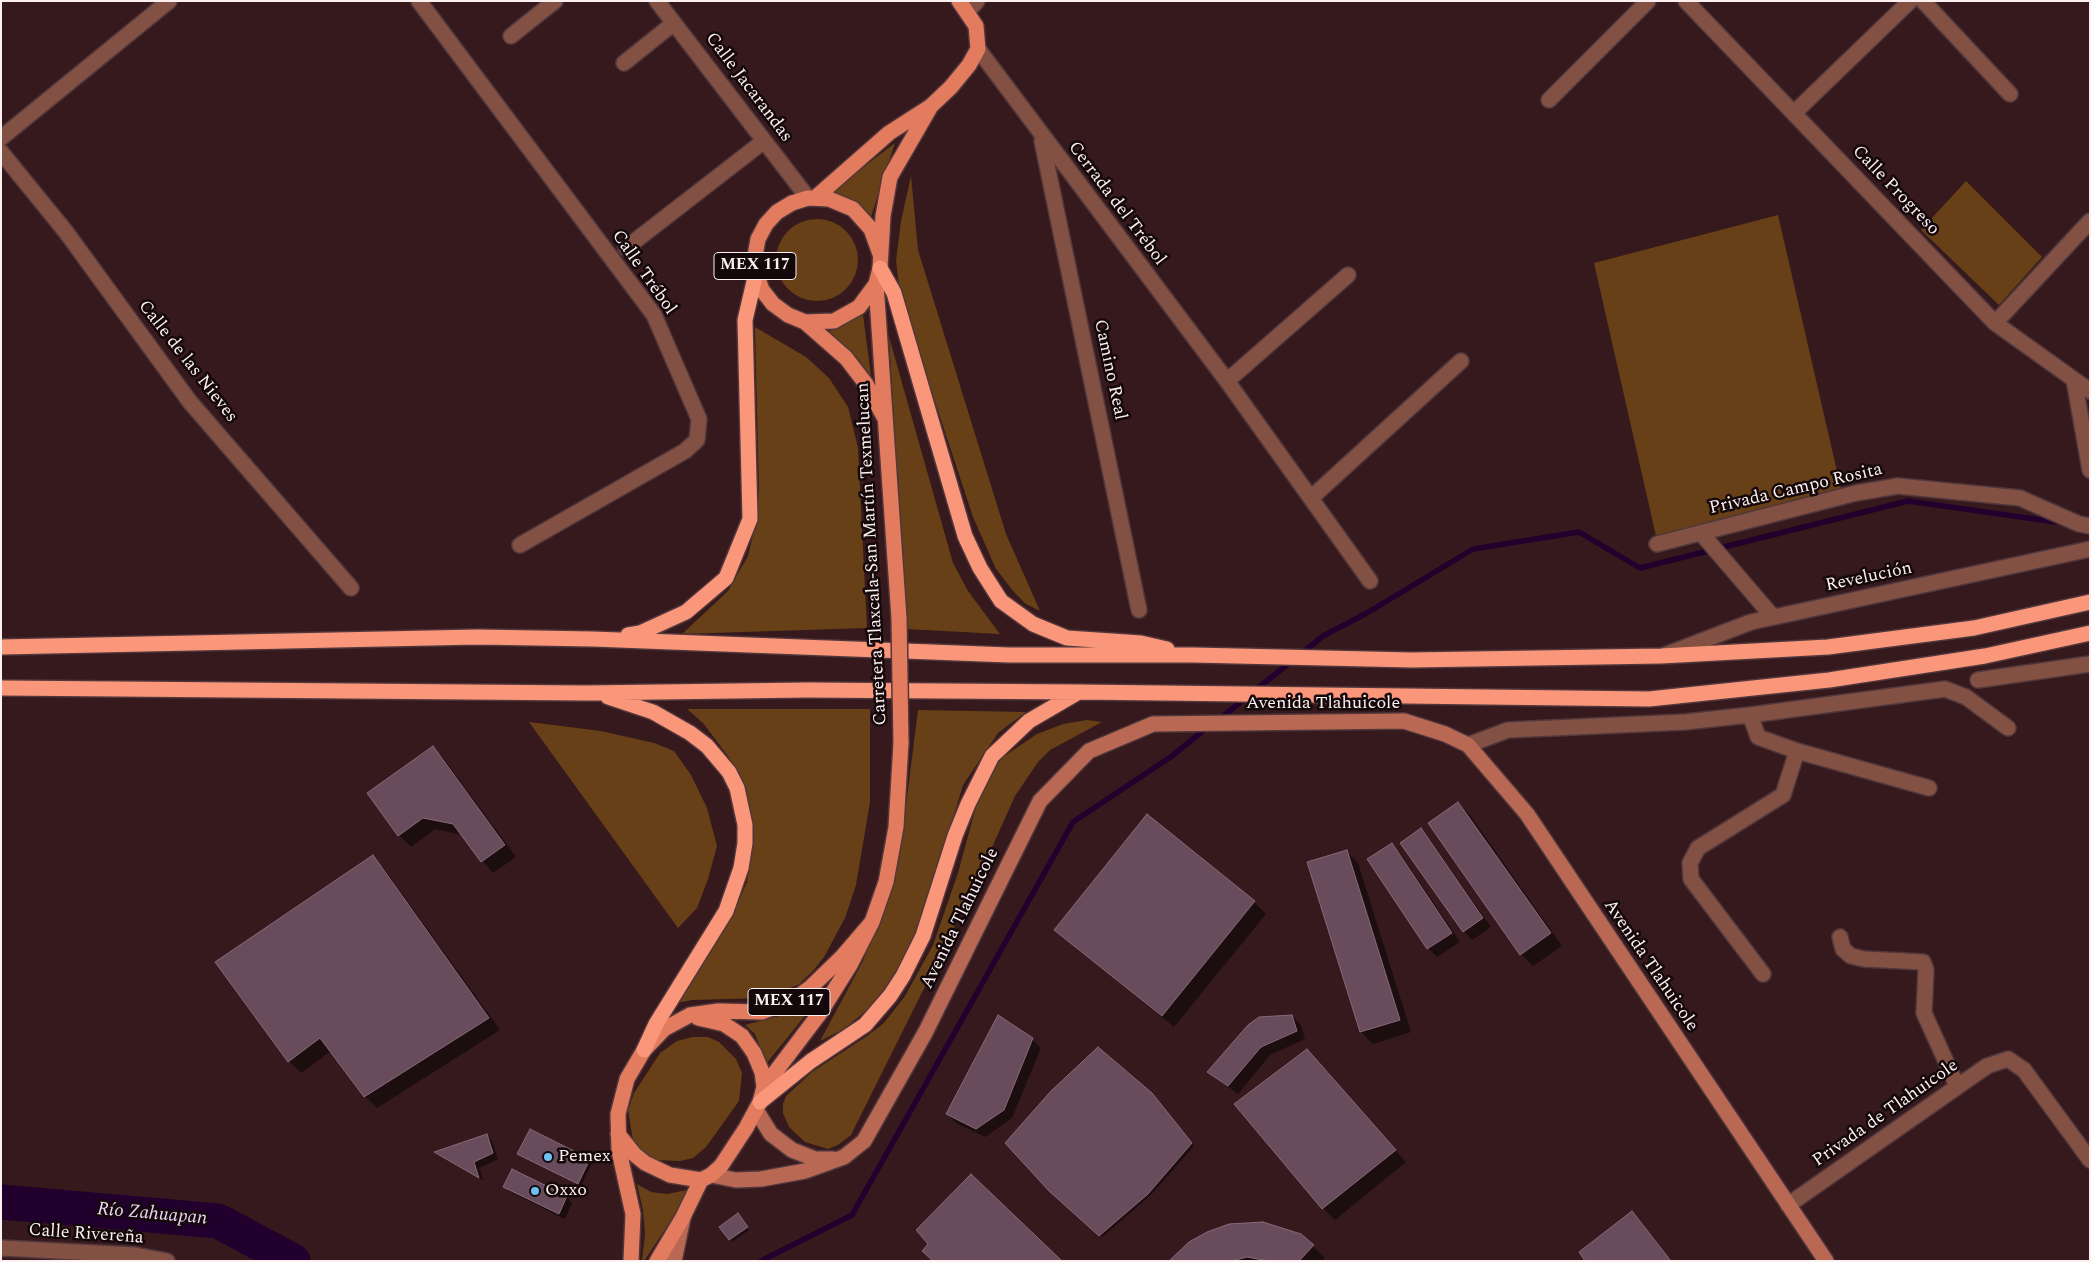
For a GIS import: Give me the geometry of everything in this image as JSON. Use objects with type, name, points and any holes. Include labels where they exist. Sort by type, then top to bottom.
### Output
[{"type":"highway","points":[[880,261],[894,294],[965,536],[980,568],[1001,601],[1033,624],[1067,638],[1141,643],[1192,655]]},
{"type":"highway","points":[[593,639],[640,633],[686,612],[726,578],[750,519],[746,320],[756,273]]},
{"type":"highway","points":[[1,647],[468,637],[593,639],[1009,655],[1192,655],[1412,660],[1661,656],[1828,647],[1974,628],[2090,602]]},
{"type":"highway","points":[[1,688],[585,693],[807,690],[1649,699],[1829,680],[1985,656],[2090,633]]},
{"type":"highway","points":[[758,1106],[811,1061],[848,1038],[864,1025],[884,1004],[915,955],[930,917],[955,836],[968,804],[992,756],[1029,721],[1062,700],[1080,692]]},
{"type":"highway","points":[[585,693],[631,704],[653,712],[690,733],[719,758],[737,788],[742,806],[745,843],[741,868],[726,911],[667,1006],[644,1050]]},
{"type":"main road","points":[[968,5],[976,26],[978,49]]},
{"type":"main road","name":"MEX 117","points":[[931,106],[890,177],[883,216],[880,261],[876,284],[859,308],[834,321],[805,322],[788,316],[773,304],[762,290],[756,273],[754,256],[758,239],[766,224],[777,212],[792,203],[812,198],[889,133],[931,106],[969,66],[978,49]]},
{"type":"main road","points":[[812,198],[841,203],[853,209],[871,229],[880,261]]},
{"type":"main road","name":"Carretera Tlaxcala-San Martín Texmelucan","points":[[764,1087],[820,1013],[850,965],[872,922],[886,882],[896,828],[901,743],[899,618],[876,284]]},
{"type":"main road","name":"MEX 117","points":[[805,322],[846,358],[866,384],[886,420]]},
{"type":"main road","name":"Avenida Tlahuicole","points":[[706,1178],[761,1179],[805,1171],[844,1157],[864,1141],[929,1024],[1040,801],[1089,751],[1153,724],[1404,721],[1445,734],[1468,745],[1527,814],[1826,1261]]},
{"type":"main road","name":"MEX 117","points":[[631,1261],[633,1214],[617,1133],[621,1095],[630,1072],[644,1050],[659,1034],[677,1021],[704,1012],[762,1012],[793,1000],[811,987],[842,957],[872,922]]},
{"type":"main road","name":"MEX 117","points":[[657,1261],[706,1178],[721,1166],[758,1106],[764,1087],[762,1072],[754,1053],[734,1030],[724,1024],[701,1018],[677,1021]]},
{"type":"main road","points":[[758,1106],[771,1134],[792,1150],[815,1158],[844,1157]]},
{"type":"main road","points":[[617,1133],[634,1154],[657,1170],[677,1177],[706,1178]]},
{"type":"main road","points":[[674,1261],[683,1217]]},
{"type":"street","points":[[3,133],[169,1]]},
{"type":"street","name":"Calle Trébol","points":[[419,1],[654,315],[699,419],[697,440],[685,450],[520,544]]},
{"type":"street","points":[[511,36],[556,1]]},
{"type":"street","name":"Calle Jacarandas","points":[[657,1],[764,141],[812,198]]},
{"type":"street","points":[[1550,100],[1648,1]]},
{"type":"street","name":"Calle Progreso","points":[[1686,1],[1995,323],[2090,391]]},
{"type":"street","points":[[1794,113],[1910,1]]},
{"type":"street","points":[[1923,1],[2010,94]]},
{"type":"street","points":[[624,63],[674,23]]},
{"type":"street","name":"Cerrada del Trébol","points":[[978,49],[1226,381],[1370,581]]},
{"type":"street","name":"Camino Real","points":[[1042,136],[1139,610]]},
{"type":"street","points":[[626,248],[764,141]]},
{"type":"street","name":"Calle de las Nieves","points":[[1,152],[66,232],[190,402],[351,588]]},
{"type":"street","points":[[1995,323],[2090,221]]},
{"type":"street","points":[[1226,381],[1348,276]]},
{"type":"street","points":[[1310,498],[1461,361]]},
{"type":"street","points":[[2074,380],[2090,470]]},
{"type":"street","name":"Privada Campo Rosita","points":[[1657,544],[1856,493],[1898,486],[2020,498],[2079,524],[2090,526]]},
{"type":"street","points":[[1701,533],[1773,617]]},
{"type":"street","name":"Revelución","points":[[1661,656],[1751,622],[2090,549]]},
{"type":"street","points":[[1978,680],[2090,664]]},
{"type":"street","points":[[1468,745],[1508,730],[1684,722],[1945,689],[1966,697],[2008,728]]},
{"type":"street","points":[[1750,715],[1758,737],[1797,751],[1929,788]]},
{"type":"street","points":[[1763,974],[1691,879],[1690,863],[1698,848],[1783,796],[1797,751]]},
{"type":"street","points":[[1840,937],[1843,949],[1851,956],[1864,959],[1923,962],[1926,970],[1924,1013],[1957,1086]]},
{"type":"street","name":"Privada de Tlahuicole","points":[[1788,1205],[1987,1066],[2008,1059],[2024,1070],[2090,1160]]},
{"type":"street","name":"Calle Rivereña","points":[[1,1248],[135,1255],[167,1261]]},
{"type":"shaded area","points":[[895,143],[870,220],[828,194]]},
{"type":"shaded area","points":[[911,176],[918,250],[1006,534],[1040,611],[1026,604],[996,569],[973,517],[915,341],[899,286],[896,261],[901,221]]},
{"type":"shaded area","points":[[1966,181],[2042,257],[1999,305],[1921,230]]},
{"type":"shaded area","points":[[1778,215],[1842,493],[1656,536],[1594,263]]},
{"type":"shaded area","points":[[817,219],[833,222],[846,231],[855,244],[858,260],[855,276],[846,289],[833,298],[817,301],[801,298],[788,289],[779,276],[776,260],[779,244],[788,231],[801,222]]},
{"type":"shaded area","points":[[863,315],[872,384],[828,332]]},
{"type":"shaded area","points":[[755,327],[806,357],[829,378],[848,407],[858,448],[867,628],[682,634],[728,591],[748,556],[754,531],[759,491]]},
{"type":"shaded area","points":[[889,337],[953,563],[968,591],[1000,634],[906,629]]},
{"type":"shaded area","points":[[687,709],[870,709],[870,802],[856,885],[845,918],[824,957],[813,971],[798,985],[763,998],[692,1000],[677,1003],[738,902],[747,882],[752,850],[752,836],[739,778],[728,756],[703,723]]},
{"type":"shaded area","points":[[918,710],[1026,712],[998,733],[963,785],[939,865],[911,945],[892,984],[874,1004],[844,1029],[820,1041],[863,961],[893,875],[902,837]]},
{"type":"shaded area","points":[[1087,720],[1102,722],[1050,750],[1038,762],[1015,796],[971,894],[851,1135],[838,1145],[828,1149],[805,1142],[789,1127],[783,1113],[783,1104],[786,1096],[812,1072],[884,1023],[905,996],[933,945],[958,873],[978,799],[995,767],[1003,757],[1037,734],[1063,724]]},
{"type":"shaded area","points":[[529,722],[601,731],[654,743],[674,751],[691,775],[707,808],[717,846],[708,879],[697,908],[678,928]]},
{"type":"shaded area","points":[[816,1002],[766,1064],[755,1034],[745,1025],[798,1011]]},
{"type":"shaded area","points":[[693,1037],[708,1037],[719,1042],[736,1059],[742,1073],[739,1101],[706,1147],[693,1158],[680,1161],[654,1160],[645,1155],[633,1141],[628,1110],[634,1093],[660,1053],[677,1041]]},
{"type":"shaded area","points":[[637,1184],[651,1192],[667,1194],[692,1189],[644,1261],[642,1261],[645,1234],[643,1210]]},
{"type":"building","points":[[433,746],[505,845],[481,862],[453,824],[423,818],[398,836],[367,793]]},
{"type":"building","points":[[1458,802],[1551,933],[1520,955],[1428,823]]},
{"type":"building","points":[[1147,814],[1255,901],[1162,1016],[1054,930]]},
{"type":"building","points":[[1421,828],[1483,918],[1463,932],[1400,843]]},
{"type":"building","points":[[1392,843],[1452,933],[1427,949],[1367,859]]},
{"type":"building","points":[[1347,850],[1400,1020],[1360,1032],[1307,862]]},
{"type":"building","points":[[373,855],[489,1018],[364,1097],[320,1038],[288,1062],[215,962]]},
{"type":"building","points":[[998,1015],[1033,1038],[1004,1110],[976,1129],[946,1114]]},
{"type":"building","points":[[1292,1015],[1297,1031],[1261,1047],[1228,1086],[1207,1072],[1248,1025],[1259,1017]]},
{"type":"building","points":[[1098,1047],[1152,1093],[1192,1143],[1148,1194],[1099,1236],[1049,1191],[1005,1143],[1051,1091]]},
{"type":"building","points":[[1307,1049],[1396,1150],[1322,1209],[1234,1104]]},
{"type":"building","points":[[530,1129],[590,1159],[578,1184],[517,1154]]},
{"type":"building","points":[[487,1134],[493,1153],[474,1162],[479,1178],[434,1152]]},
{"type":"building","name":"Oxxo","points":[[512,1169],[567,1196],[559,1214],[503,1187]]},
{"type":"building","points":[[971,1174],[1062,1261],[933,1261],[922,1251],[928,1244],[916,1230]]},
{"type":"building","points":[[1632,1211],[1671,1261],[1585,1261],[1579,1252]]},
{"type":"building","points":[[738,1213],[748,1227],[729,1240],[719,1227]]},
{"type":"building","points":[[1263,1222],[1301,1234],[1314,1245],[1299,1261],[1268,1261],[1247,1257],[1232,1261],[1169,1261],[1189,1242],[1207,1232],[1229,1224]]},
{"type":"waterway","points":[[1301,654],[1323,636],[1367,613],[1473,549],[1579,532],[1640,568],[1908,501],[2063,523]]},
{"type":"waterway","points":[[1254,691],[1292,661]]},
{"type":"waterway","points":[[1217,721],[1247,697]]},
{"type":"waterway","points":[[761,1261],[852,1215],[1073,822],[1172,756],[1209,726]]},
{"type":"waterway","name":"Río Zahuapan","points":[[1,1202],[218,1221],[293,1261]]},
{"type":"place","name":"Pemex","points":[[548,1157]]},
{"type":"place","name":"Oxxo","points":[[535,1191]]}]
